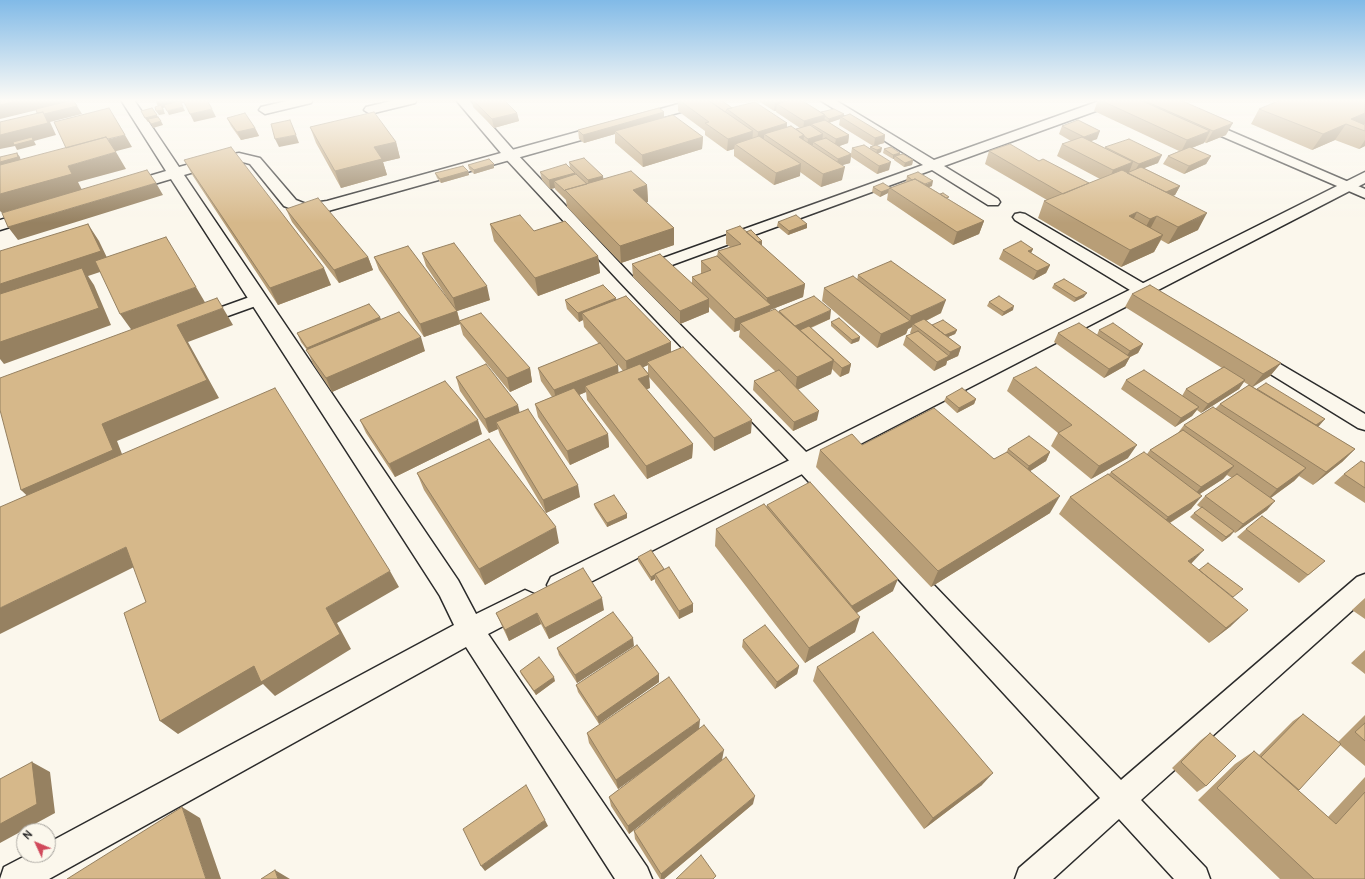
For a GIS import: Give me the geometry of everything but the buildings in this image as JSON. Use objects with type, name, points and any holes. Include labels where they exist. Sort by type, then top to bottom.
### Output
[{"type":"street","points":[[155,141],[176,173],[190,199],[449,588],[470,630],[635,879]]},
{"type":"street","points":[[498,141],[624,277],[804,463],[1195,879]]},
{"type":"street","points":[[107,193],[220,160],[239,157],[255,161],[290,203],[304,209],[328,206],[564,141]]},
{"type":"street","points":[[894,141],[993,202]]},
{"type":"street","points":[[624,277],[1003,141]]},
{"type":"street","points":[[1243,141],[1365,194]]},
{"type":"street","points":[[16,879],[470,630],[804,463],[1365,177]]},
{"type":"street","points":[[0,225],[54,209]]},
{"type":"street","points":[[1020,217],[1170,306]]},
{"type":"street","points":[[184,327],[258,299]]},
{"type":"street","points":[[1238,347],[1365,423]]},
{"type":"street","points":[[1030,879],[1365,584]]}]
